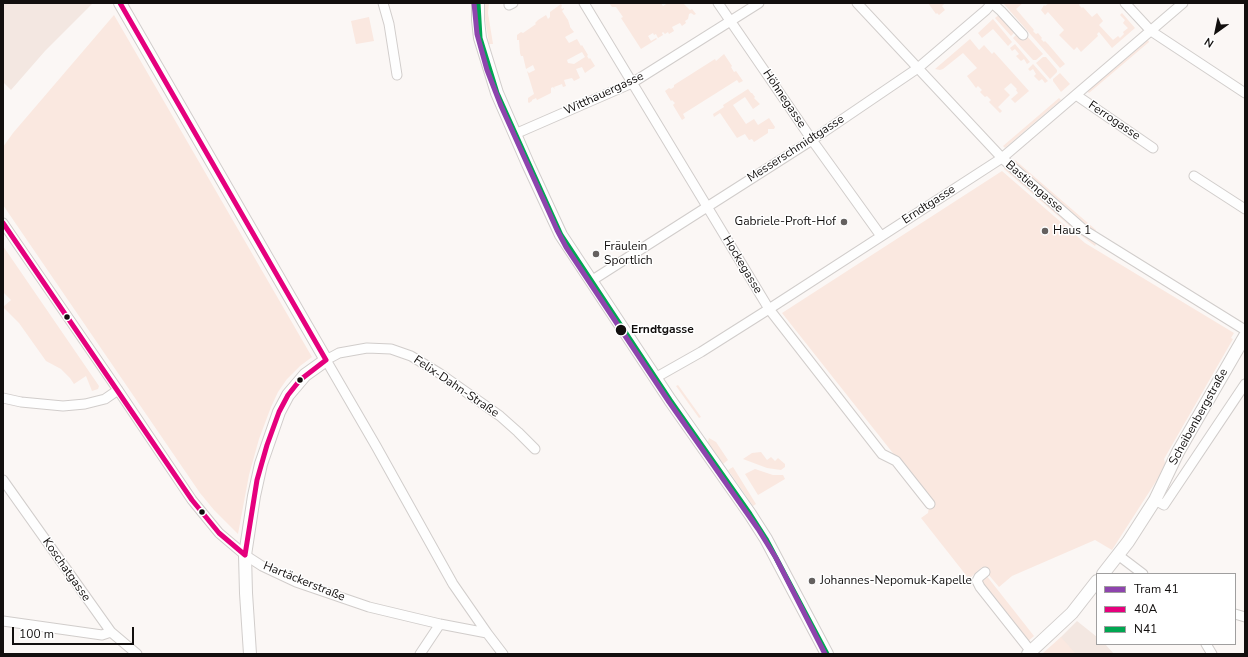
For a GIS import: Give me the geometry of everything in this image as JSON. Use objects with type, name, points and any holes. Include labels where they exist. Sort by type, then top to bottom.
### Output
[{"type":"street","points":[[120,3],[376,446],[453,584],[487,634],[503,654]]},
{"type":"street","points":[[383,3],[389,24],[397,75]]},
{"type":"street","points":[[478,3],[478,20],[482,48],[497,93],[561,235],[655,378],[766,539],[827,654]]},
{"type":"street","name":"Hockegasse","points":[[584,3],[769,309],[882,454],[896,461],[930,504]]},
{"type":"street","name":"Höhnegasse","points":[[718,3],[812,140],[881,236]]},
{"type":"street","name":"Witthauergasse","points":[[515,134],[632,83],[759,3]]},
{"type":"street","name":"Bastiengasse","points":[[857,3],[1002,158],[1084,230],[1245,330]]},
{"type":"street","points":[[992,3],[1001,10],[1022,35]]},
{"type":"street","name":"Messerschmidtgasse","points":[[591,281],[812,140],[918,68],[986,10],[992,3]]},
{"type":"street","points":[[1125,3],[1151,31],[1245,93]]},
{"type":"street","name":"Erndtgasse","points":[[655,378],[701,352],[769,309],[1002,158],[1183,3]]},
{"type":"street","name":"Ferrogasse","points":[[1076,95],[1153,148]]},
{"type":"street","points":[[1194,176],[1245,209]]},
{"type":"street","name":"Hartäckerstraße","points":[[3,222],[192,500],[219,533],[245,555],[262,566],[296,582],[369,607],[487,634]]},
{"type":"street","name":"Scheibenbergstraße","points":[[1104,573],[1128,542],[1155,500],[1178,452],[1245,336]]},
{"type":"street","name":"Felix-Dahn-Straße","points":[[250,654],[245,555],[256,484],[263,458],[283,403],[295,386],[310,371],[339,353],[367,348],[391,350],[411,356],[439,373],[500,416],[535,449]]},
{"type":"street","name":"Scheibenbergstraße","points":[[1155,500],[1164,505],[1245,384]]},
{"type":"street","points":[[3,398],[21,402],[62,406],[85,404],[104,398],[118,390]]},
{"type":"street","name":"Koschatgasse","points":[[3,480],[111,632],[137,654]]},
{"type":"street","points":[[1118,555],[1142,573]]},
{"type":"street","points":[[985,572],[977,581],[980,587],[1031,653],[1072,613],[1096,582]]},
{"type":"street","points":[[3,621],[102,635],[111,632]]},
{"type":"street","points":[[420,654],[440,624]]},
{"type":"street","points":[[1207,645],[1212,654]]},
{"type":"shaded area","points":[[3,3],[93,3],[45,51],[11,90],[3,82]]},
{"type":"shaded area","points":[[484,3],[489,3],[488,13],[493,44],[489,44]]},
{"type":"shaded area","points":[[609,3],[661,3],[663,6],[668,3],[683,3],[690,10],[692,9],[696,14],[689,14],[688,19],[685,21],[686,23],[682,26],[680,23],[672,27],[674,31],[669,34],[668,32],[665,34],[663,32],[663,35],[658,38],[656,34],[654,35],[653,33],[648,36],[651,41],[656,38],[657,39],[641,49],[621,18],[623,17],[616,7],[612,7]]},
{"type":"shaded area","points":[[928,3],[945,3],[942,6],[945,10],[939,15],[937,13],[936,14]]},
{"type":"shaded area","points":[[1003,3],[1023,3],[1016,9],[1034,30],[1033,31],[1036,34],[1038,33],[1042,38],[1041,39],[1048,44],[1065,64],[1060,68]]},
{"type":"shaded area","points":[[1049,3],[1080,3],[1079,5],[1082,8],[1083,7],[1092,17],[1097,13],[1103,21],[1099,25],[1113,40],[1118,36],[1120,38],[1124,34],[1123,32],[1128,28],[1123,23],[1125,20],[1120,15],[1122,13],[1135,28],[1112,48],[1099,32],[1097,34],[1098,36],[1081,52],[1077,47],[1074,50],[1059,35],[1064,30],[1048,12],[1045,15],[1041,10],[1044,5],[1045,6]]},
{"type":"shaded area","points":[[561,4],[562,9],[564,8],[562,11],[574,32],[565,37],[569,43],[577,39],[595,66],[585,73],[582,67],[576,69],[580,78],[574,81],[572,78],[564,80],[566,86],[563,87],[562,84],[554,87],[555,89],[553,87],[551,88],[551,93],[537,100],[536,98],[529,103],[528,98],[534,94],[527,71],[529,73],[535,70],[533,65],[526,69],[523,56],[521,56],[520,53],[517,35],[521,32],[523,33],[546,15],[548,19],[550,17],[550,12]],"holes":[[[582,52],[585,57],[574,64],[568,63],[567,60]]]},
{"type":"shaded area","points":[[1000,14],[1015,32],[1011,36],[995,18]]},
{"type":"shaded area","points":[[114,15],[312,357],[287,379],[278,392],[271,407],[259,439],[249,475],[238,534],[214,510],[200,493],[3,205],[3,147],[13,133]]},
{"type":"shaded area","points":[[369,17],[374,41],[356,44],[351,21]]},
{"type":"shaded area","points":[[993,19],[1012,42],[1008,46],[993,29],[982,38],[978,33]]},
{"type":"shaded area","points":[[1017,34],[1025,34],[1043,54],[1036,60],[1033,60],[1013,38]]},
{"type":"shaded area","points":[[970,39],[979,50],[984,45],[992,54],[994,52],[1029,91],[1015,103],[1011,99],[1018,93],[1016,90],[1017,89],[1011,83],[1004,89],[1010,95],[998,107],[1002,111],[1000,113],[989,102],[991,100],[980,92],[982,90],[978,86],[976,88],[967,76],[977,68],[963,53],[943,69],[935,69]]},
{"type":"shaded area","points":[[1148,40],[1149,42],[1089,93],[1087,91]]},
{"type":"shaded area","points":[[1015,44],[1030,62],[1027,64],[1024,59],[1021,61],[1016,56],[1019,54],[1015,49],[1012,51],[1010,48]]},
{"type":"shaded area","points":[[724,54],[734,72],[736,71],[743,81],[739,83],[737,80],[683,114],[685,118],[682,120],[673,105],[675,103],[672,100],[671,101],[665,91],[669,88],[671,89],[674,85],[715,59],[716,61]]},
{"type":"shaded area","points":[[1043,57],[1046,57],[1057,70],[1057,72],[1050,79],[1036,63]]},
{"type":"shaded area","points":[[1033,64],[1048,81],[1045,83],[1042,79],[1039,81],[1034,76],[1036,74],[1033,69],[1030,71],[1028,69]]},
{"type":"shaded area","points":[[1060,73],[1070,84],[1061,92],[1053,81],[1053,79]]},
{"type":"shaded area","points":[[748,89],[760,104],[753,109],[745,97],[733,105],[746,124],[754,119],[758,125],[769,118],[775,127],[774,129],[768,129],[768,133],[754,142],[752,139],[749,140],[745,134],[737,138],[720,113],[714,117],[713,114],[724,107],[723,105]]},
{"type":"shaded area","points":[[1059,98],[1061,100],[1005,148],[1003,146]]},
{"type":"shaded area","points":[[1015,160],[1096,230],[1095,232],[1013,162]]},
{"type":"shaded area","points":[[1005,167],[1096,244],[1095,246],[1004,169]]},
{"type":"shaded area","points":[[1002,171],[1085,243],[1234,333],[1231,338],[1233,339],[1164,459],[1165,463],[1162,472],[1112,550],[1095,540],[1012,576],[999,587],[982,567],[969,579],[921,518],[928,513],[930,500],[782,313]]},
{"type":"shaded area","points":[[3,246],[99,386],[98,389],[92,391],[86,376],[74,384],[61,369],[46,361],[19,323],[3,307],[11,300],[3,292]]},
{"type":"shaded area","points":[[678,385],[701,417],[699,418],[676,386]]},
{"type":"shaded area","points":[[709,438],[716,442],[728,460],[723,464],[711,447],[707,444]]},
{"type":"shaded area","points":[[761,452],[767,460],[771,457],[775,461],[778,458],[785,464],[785,467],[781,470],[767,468],[743,459],[752,453]]},
{"type":"shaded area","points":[[733,467],[756,504],[753,506],[728,470]]},
{"type":"shaded area","points":[[755,469],[773,475],[783,475],[785,479],[758,495],[745,474]]},
{"type":"shaded area","points":[[986,575],[1034,636],[1026,643],[981,580]]},
{"type":"shaded area","points":[[1077,621],[1096,636],[1096,645],[1106,645],[1114,654],[1044,654]]},
{"type":"shaded area","points":[[1061,637],[1076,654],[1043,653]]},
{"type":"tram line","name":"41","points":[[474,3],[477,34],[487,70],[501,106],[566,247],[669,402],[758,529],[776,558],[825,654]]},
{"type":"transit line","name":"40A","points":[[120,3],[326,360]]},
{"type":"transit line","name":"N41","points":[[478,3],[480,38],[497,93],[561,235],[670,400],[766,539],[827,654]]},
{"type":"transit line","name":"40A","points":[[3,223],[192,500],[219,533],[245,555]]},
{"type":"transit line","name":"40A","points":[[245,555],[257,480],[267,445],[279,412],[288,395],[300,380],[326,360]]},
{"type":"place","name":"Gabriele-Proft-Hof","points":[[844,222]]},
{"type":"place","name":"Haus 1","points":[[1045,231]]},
{"type":"place","name":"Fräulein Sportlich","points":[[596,254]]},
{"type":"place","name":"Erndtgasse","points":[[621,330]]},
{"type":"place","name":"Johannes-Nepomuk-Kapelle","points":[[812,581]]}]
